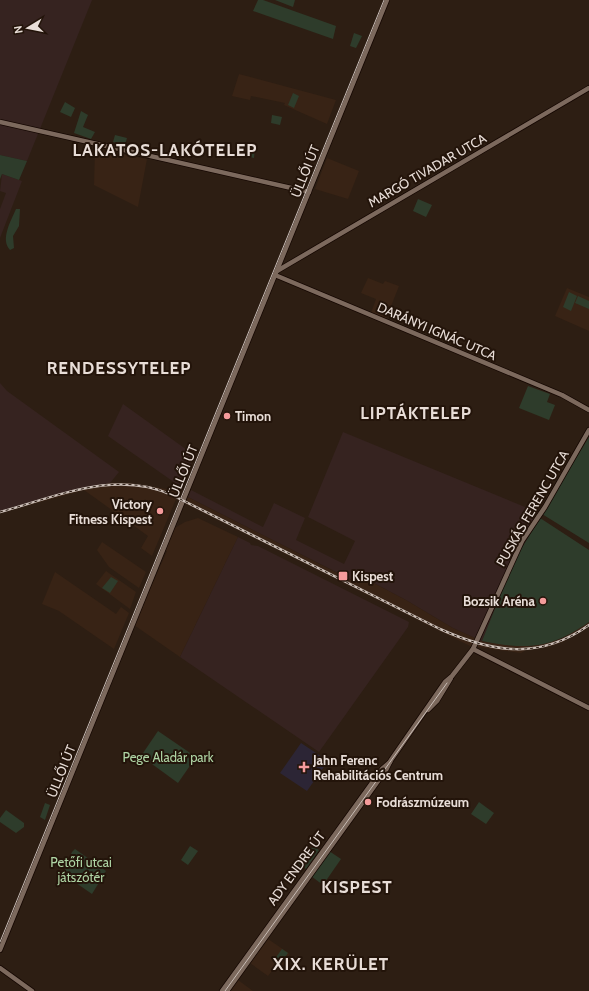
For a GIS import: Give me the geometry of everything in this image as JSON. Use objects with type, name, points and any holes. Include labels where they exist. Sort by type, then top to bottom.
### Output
[{"type":"street","name":"ÜLLŐI ÚT","points":[[0,950],[387,0]]},
{"type":"street","name":"MARGÓ TIVADAR UTCA","points":[[276,273],[589,88]]},
{"type":"street","points":[[0,122],[309,192]]},
{"type":"street","name":"DARÁNYI IGNÁC UTCA","points":[[276,273],[296,285],[562,395],[589,410]]},
{"type":"street","name":"PUSKÁS FERENC UTCA","points":[[476,642],[522,541],[545,507],[589,430]]},
{"type":"street","name":"ADY ENDRE ÚT","points":[[227,991],[386,770],[391,760],[424,714],[437,701],[452,676],[476,642]]},
{"type":"street","points":[[472,649],[589,708]]},
{"type":"street","name":"ADY ENDRE ÚT","points":[[222,991],[382,769],[391,760]]},
{"type":"street","points":[[0,968],[32,991]]},
{"type":"shaded area","points":[[0,0],[92,0],[27,161],[0,155]]},
{"type":"shaded area","points":[[239,74],[336,100],[327,124],[284,105],[285,103],[251,96],[250,100],[232,96]]},
{"type":"shaded area","points":[[95,149],[147,159],[138,207],[94,185]]},
{"type":"shaded area","points":[[327,158],[359,171],[348,199],[315,189]]},
{"type":"shaded area","points":[[2,174],[22,181],[0,238],[0,209],[6,193],[0,191]]},
{"type":"shaded area","points":[[368,278],[383,284],[385,281],[399,286],[386,319],[371,313],[376,299],[361,293]]},
{"type":"shaded area","points":[[567,288],[589,297],[589,331],[555,316]]},
{"type":"shaded area","points":[[0,383],[7,391],[119,472],[110,483],[82,488],[0,511]]},
{"type":"shaded area","points":[[123,404],[194,455],[181,487],[108,436]]},
{"type":"shaded area","points":[[343,432],[542,514],[514,561],[482,641],[453,628],[406,600],[355,573],[352,580],[188,497],[191,490],[263,527],[274,503],[305,518],[296,540],[344,564],[355,541],[308,517]]},
{"type":"shaded area","points":[[110,483],[129,483],[179,491],[177,497],[186,501],[188,497],[351,580],[355,573],[406,600],[453,628],[482,641],[516,646],[536,645],[562,639],[589,622],[589,626],[563,642],[548,647],[526,650],[521,653],[478,647],[477,644],[472,647],[176,499],[152,556],[141,548],[148,536],[84,490],[0,513],[0,511],[82,488]]},
{"type":"shaded area","points":[[198,518],[238,537],[180,657],[134,625],[167,551],[165,550],[173,529],[185,522]]},
{"type":"shaded area","points":[[238,537],[251,545],[258,546],[409,622],[408,627],[319,752],[180,657]]},
{"type":"shaded area","points":[[102,542],[146,572],[139,588],[109,567],[97,550]]},
{"type":"shaded area","points":[[106,571],[136,592],[130,609],[96,584]]},
{"type":"shaded area","points":[[55,572],[116,614],[121,607],[129,613],[114,649],[59,611],[42,604]]},
{"type":"shaded area","name":"Jahn Ferenc Rehabilitációs Centrum","points":[[301,743],[328,761],[307,791],[280,773]]},
{"type":"shaded area","points":[[268,939],[290,954],[282,967],[277,964],[268,976],[250,963]]},
{"type":"shaded area","points":[[238,980],[253,991],[230,991]]},
{"type":"green space","points":[[258,0],[263,0],[336,26],[333,39],[253,11]]},
{"type":"green space","points":[[275,0],[295,0],[293,7]]},
{"type":"green space","points":[[354,33],[362,36],[356,48],[350,46]]},
{"type":"green space","points":[[293,93],[299,96],[294,108],[288,105]]},
{"type":"green space","points":[[65,102],[75,108],[71,117],[60,112]]},
{"type":"green space","points":[[81,111],[88,115],[83,127],[95,132],[91,139],[74,133]]},
{"type":"green space","points":[[272,115],[282,117],[280,125],[271,123]]},
{"type":"green space","points":[[115,135],[127,138],[125,145],[113,142]]},
{"type":"green space","points":[[247,145],[255,146],[254,158],[246,156]]},
{"type":"green space","points":[[0,155],[27,161],[19,180],[2,174],[0,179]]},
{"type":"green space","points":[[418,199],[432,205],[426,217],[413,211]]},
{"type":"green space","points":[[16,209],[20,209],[19,226],[13,236],[14,248],[10,250],[7,246],[6,235]]},
{"type":"green space","points":[[569,292],[577,296],[571,311],[563,307]]},
{"type":"green space","points":[[578,296],[589,301],[589,309],[575,303]]},
{"type":"green space","points":[[528,386],[550,394],[547,402],[555,405],[549,420],[519,408]]},
{"type":"green space","points":[[589,437],[589,543],[542,514]]},
{"type":"green space","name":"Bozsik Aréna","points":[[540,518],[589,550],[589,622],[562,638],[538,645],[513,646],[482,641],[514,561]]},
{"type":"green space","points":[[111,577],[118,581],[110,593],[102,588]]},
{"type":"green space","name":"Pege Aladár park","points":[[158,731],[196,757],[178,783],[141,756]]},
{"type":"green space","points":[[479,802],[494,813],[486,824],[471,814]]},
{"type":"green space","points":[[45,803],[50,805],[45,820],[40,817]]},
{"type":"green space","points":[[6,810],[24,823],[24,827],[16,833],[0,822],[0,818]]},
{"type":"green space","points":[[190,846],[198,851],[188,865],[181,860]]},
{"type":"green space","points":[[315,847],[319,850],[306,869],[297,863],[306,850]]},
{"type":"green space","name":"Petőfi utcai játszótér","points":[[75,849],[106,871],[92,894],[63,874],[72,852]]},
{"type":"green space","points":[[329,851],[341,859],[323,885],[311,876]]},
{"type":"green space","points":[[282,949],[288,953],[280,964],[274,960]]},
{"type":"tram line","points":[[0,942],[384,0]]},
{"type":"tram line","points":[[225,991],[447,683]]},
{"type":"railway","points":[[0,512],[86,488],[108,485],[129,485],[151,488],[172,495],[440,629],[479,643],[498,648],[534,648],[552,644],[571,636],[589,625]]},
{"type":"place","name":"Timon","points":[[227,416]]},
{"type":"place","name":"Victory Fitness Kispest","points":[[160,511]]},
{"type":"place","name":"Kispest","points":[[343,576]]},
{"type":"place","name":"Bozsik Aréna","points":[[543,601]]},
{"type":"place","name":"Jahn Ferenc Rehabilitációs Centrum","points":[[304,767]]},
{"type":"place","name":"Fodrászmúzeum","points":[[368,802]]},
{"type":"district","name":"LAKATOS-LAKÓTELEP","points":[[165,150]]},
{"type":"district","name":"RENDESSYTELEP","points":[[119,368]]},
{"type":"district","name":"LIPTÁKTELEP","points":[[416,413]]},
{"type":"district","name":"KISPEST","points":[[357,887]]},
{"type":"district","name":"XIX. KERÜLET","points":[[331,964]]}]
